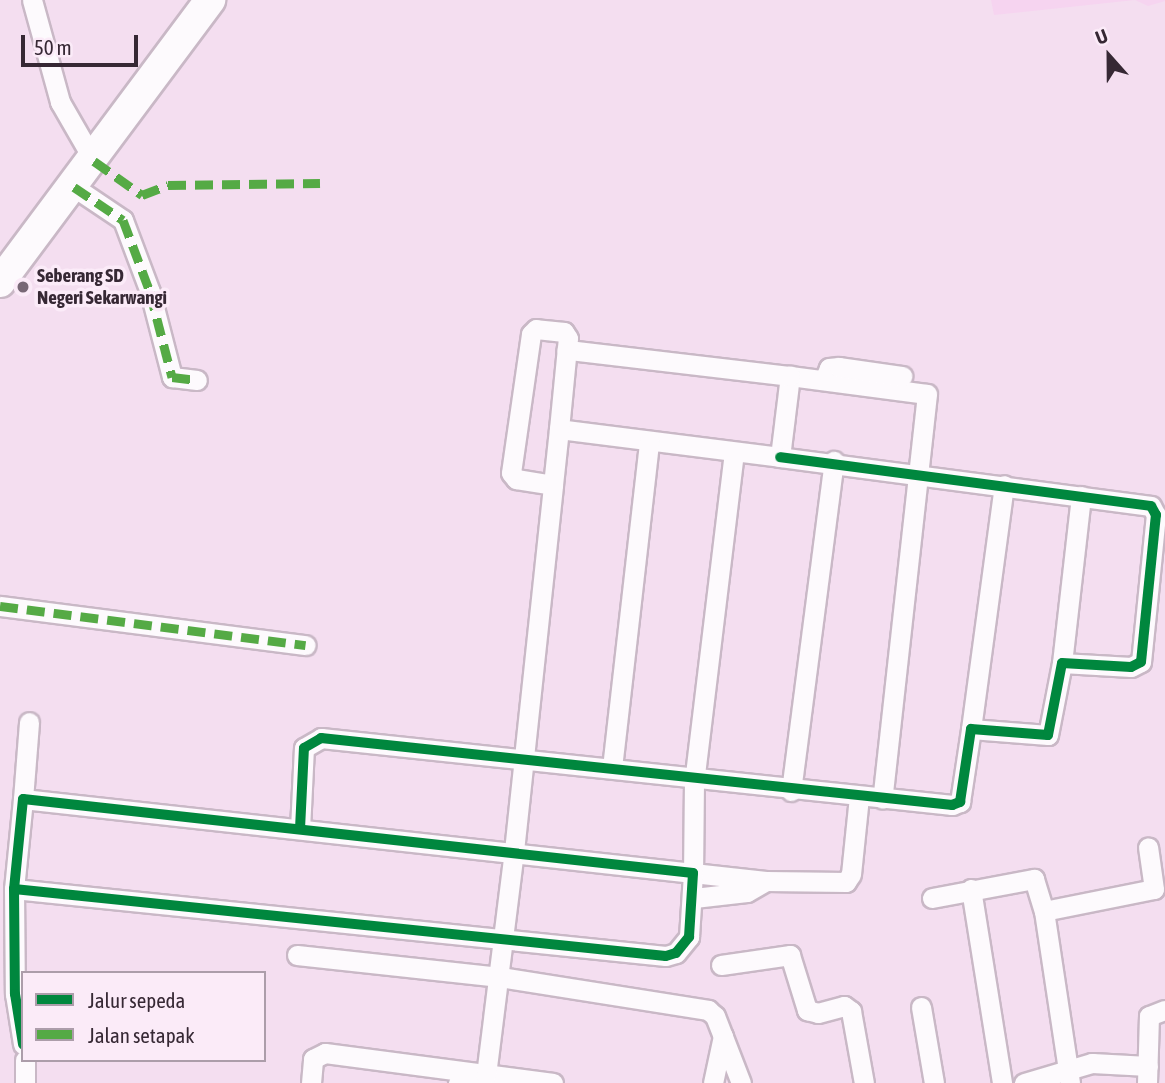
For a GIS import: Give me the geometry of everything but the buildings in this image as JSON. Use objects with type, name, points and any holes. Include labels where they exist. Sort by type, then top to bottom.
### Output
[{"type":"main road","points":[[0,282],[94,161],[210,0]]},
{"type":"street","points":[[32,0],[46,66],[60,102],[94,161]]},
{"type":"street","points":[[74,187],[123,219],[150,292],[172,377],[197,380]]},
{"type":"street","points":[[486,1075],[525,756],[554,485],[567,350],[564,332],[536,330],[531,334],[511,473],[516,479],[554,485]]},
{"type":"street","points":[[567,350],[824,380],[829,368],[839,367],[922,380],[927,394],[882,799]]},
{"type":"street","points":[[780,457],[790,376]]},
{"type":"street","points":[[559,429],[734,452],[834,461],[1151,506],[1154,511],[1141,662],[1130,667],[1062,663]]},
{"type":"street","points":[[612,768],[649,441]]},
{"type":"street","points":[[14,889],[666,956],[676,953],[689,937],[694,898],[694,780],[734,452]]},
{"type":"street","points":[[791,791],[834,461]]},
{"type":"street","points":[[300,829],[304,748],[321,738],[525,756],[791,791],[953,805],[960,802],[1004,485]]},
{"type":"street","points":[[971,729],[1048,734],[1062,663],[1081,496]]},
{"type":"street","points":[[0,606],[306,645]]},
{"type":"street","points":[[21,1032],[15,995],[14,889],[29,722]]},
{"type":"street","points":[[23,799],[514,851],[766,881],[846,882],[851,874],[859,797]]},
{"type":"street","points":[[1044,911],[1154,888],[1149,847]]},
{"type":"street","points":[[932,898],[1032,877],[1044,911],[1071,1076]]},
{"type":"street","points":[[694,898],[747,892],[766,881]]},
{"type":"street","points":[[971,889],[1002,1083]]},
{"type":"street","points":[[297,955],[500,977],[708,1010],[723,1036],[741,1083]]},
{"type":"street","points":[[721,965],[790,955],[807,1010],[818,1013],[844,1006],[851,1011],[864,1083]]},
{"type":"street","points":[[921,1007],[934,1083]]},
{"type":"street","points":[[1024,1083],[1071,1076],[1095,1063],[1147,1074],[1149,1016],[1165,1010]]},
{"type":"street","points":[[713,1083],[723,1036]]},
{"type":"street","points":[[311,1083],[313,1059],[325,1053],[553,1083]]},
{"type":"street","points":[[25,1062],[25,1083]]},
{"type":"street","points":[[458,1083],[486,1075]]},
{"type":"shaded area","points":[[991,0],[1135,0],[994,15]]},
{"type":"shaded area","points":[[1135,0],[1165,0],[1165,1],[1148,6]]},
{"type":"marked path","points":[[94,161],[142,195],[168,185],[320,183]]},
{"type":"marked path","points":[[74,187],[123,220],[150,292],[172,377],[197,380]]},
{"type":"marked path","points":[[0,606],[306,645]]},
{"type":"cycle path","points":[[300,829],[304,748],[321,738],[952,805],[960,802],[971,729],[1048,735],[1062,663],[1131,667],[1141,662],[1156,515],[1151,506],[780,457]]},
{"type":"cycle path","points":[[23,799],[693,873],[689,937],[676,953],[666,956],[14,889],[23,799]]},
{"type":"cycle path","points":[[14,889],[15,994],[21,1032]]},
{"type":"place","name":"Seberang SD Negeri Sekarwangi","points":[[23,287]]}]
